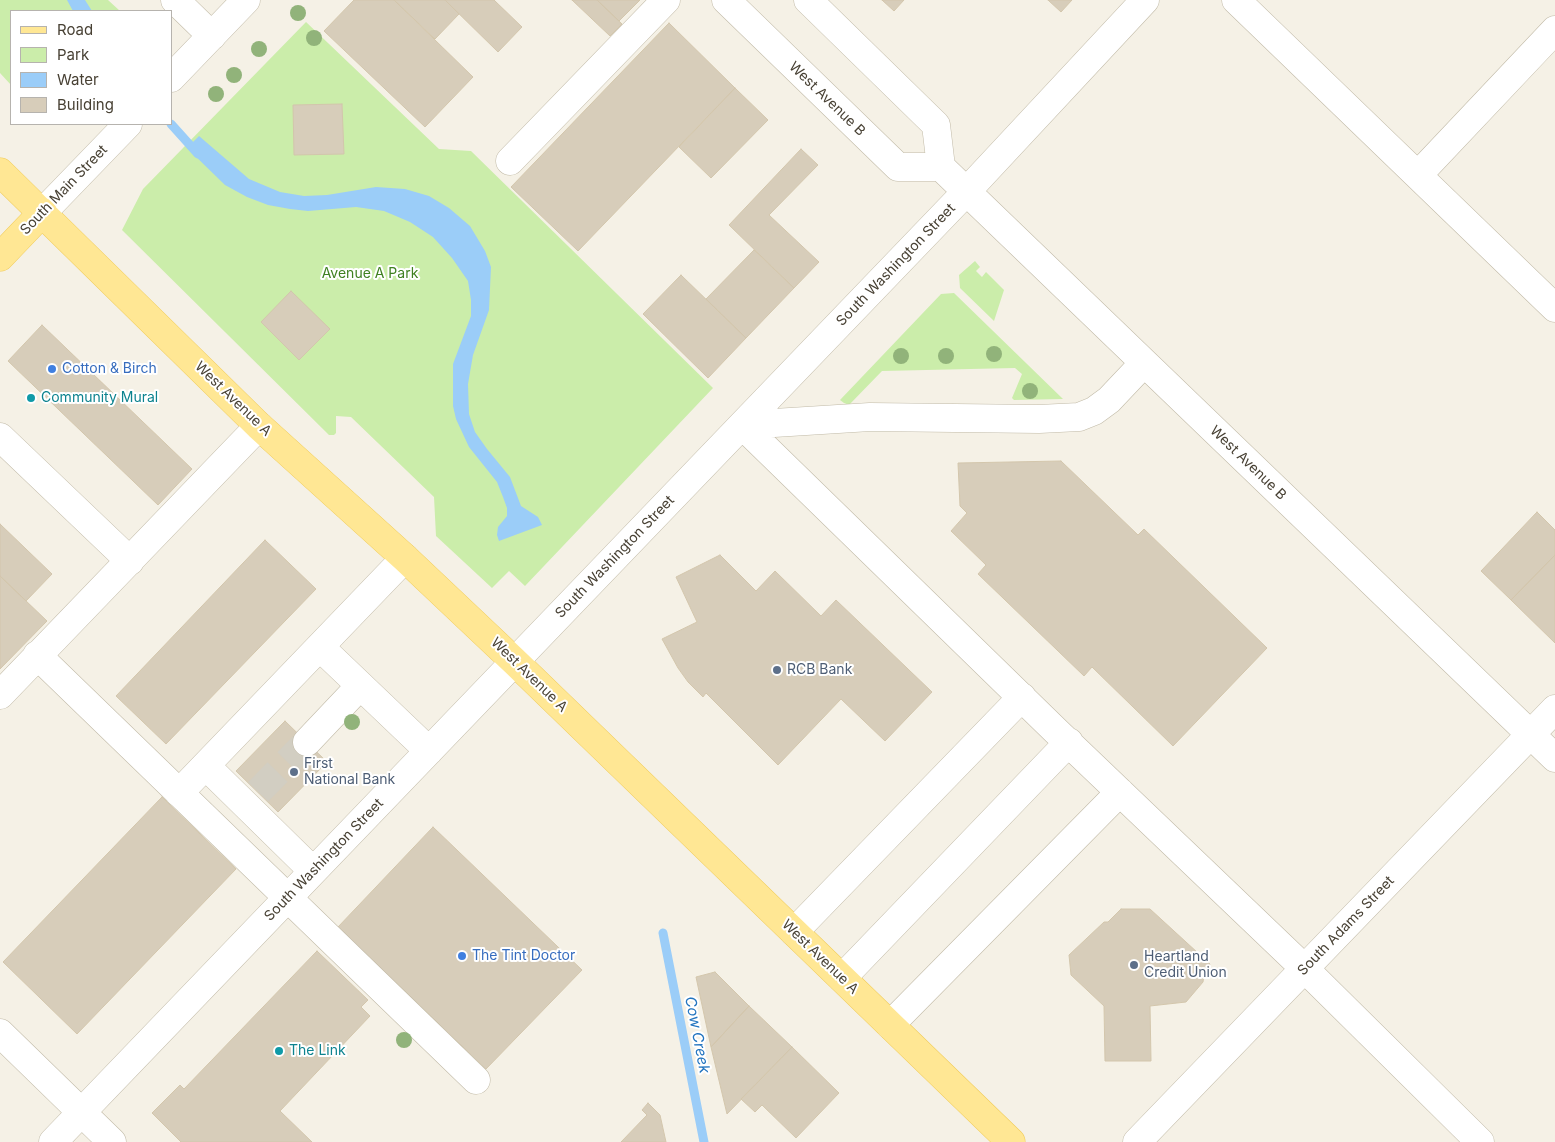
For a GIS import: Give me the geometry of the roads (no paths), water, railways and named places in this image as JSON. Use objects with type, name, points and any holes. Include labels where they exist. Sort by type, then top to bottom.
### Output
[{"type":"main road","name":"West Avenue A","points":[[0,172],[43,212],[259,426],[405,558],[514,661],[1011,1142]]},
{"type":"main road","name":"South Main Street","points":[[0,257],[43,212]]},
{"type":"street","points":[[175,0],[212,36]]},
{"type":"street","points":[[172,77],[246,0]]},
{"type":"street","points":[[510,161],[666,0]]},
{"type":"street","name":"West Avenue B","points":[[726,0],[898,167],[941,167],[1555,758]]},
{"type":"street","points":[[808,0],[936,125],[941,167]]},
{"type":"street","name":"South Washington Street","points":[[53,1142],[966,192],[1145,0]]},
{"type":"street","points":[[1236,0],[1555,308]]},
{"type":"street","points":[[1418,175],[1555,30]]},
{"type":"street","name":"South Main Street","points":[[43,212],[124,128]]},
{"type":"street","points":[[742,425],[870,417],[1039,419],[1079,417],[1094,411],[1109,400],[1144,363]]},
{"type":"street","points":[[742,425],[1480,1142]]},
{"type":"street","points":[[0,695],[259,426]]},
{"type":"street","points":[[0,436],[130,561]]},
{"type":"street","points":[[179,793],[405,558]]},
{"type":"street","points":[[320,647],[428,751]]},
{"type":"street","points":[[37,656],[476,1080]]},
{"type":"street","points":[[307,742],[360,686]]},
{"type":"street","points":[[794,932],[1022,697]]},
{"type":"street","name":"South Adams Street","points":[[1137,1142],[1555,709]]},
{"type":"street","points":[[842,978],[1069,742]]},
{"type":"street","points":[[206,766],[252,799],[313,871]]},
{"type":"street","points":[[890,1025],[1120,792]]},
{"type":"street","points":[[0,1033],[112,1142]]},
{"type":"water","points":[[67,0],[85,0],[91,10],[72,10]]},
{"type":"water","points":[[199,136],[249,179],[280,192],[304,196],[327,195],[376,187],[405,189],[429,196],[449,208],[470,226],[485,251],[491,267],[489,310],[473,355],[468,384],[469,414],[475,432],[510,477],[521,506],[538,517],[542,525],[499,541],[497,535],[498,527],[507,516],[507,508],[497,482],[469,447],[456,419],[453,406],[453,364],[471,316],[471,300],[468,281],[452,258],[433,237],[410,222],[384,211],[356,207],[308,211],[268,205],[247,197],[225,185],[187,148]]},
{"type":"waterway","name":"Cow Creek","points":[[172,125],[198,154]]},
{"type":"waterway","name":"Cow Creek","points":[[663,933],[704,1142]]},
{"type":"tunnel","points":[[258,792],[307,742]]},
{"type":"place","name":"Cotton & Birch","points":[[52,369]]},
{"type":"place","name":"Community Mural","points":[[31,398]]},
{"type":"place","name":"RCB Bank","points":[[777,670]]},
{"type":"place","name":"First National Bank","points":[[294,772]]},
{"type":"place","name":"The Tint Doctor","points":[[462,956]]},
{"type":"place","name":"Heartland Credit Union","points":[[1134,965]]},
{"type":"place","name":"The Link","points":[[279,1051]]},
{"type":"park label","name":"Avenue A Park","points":[[370,274]]}]
